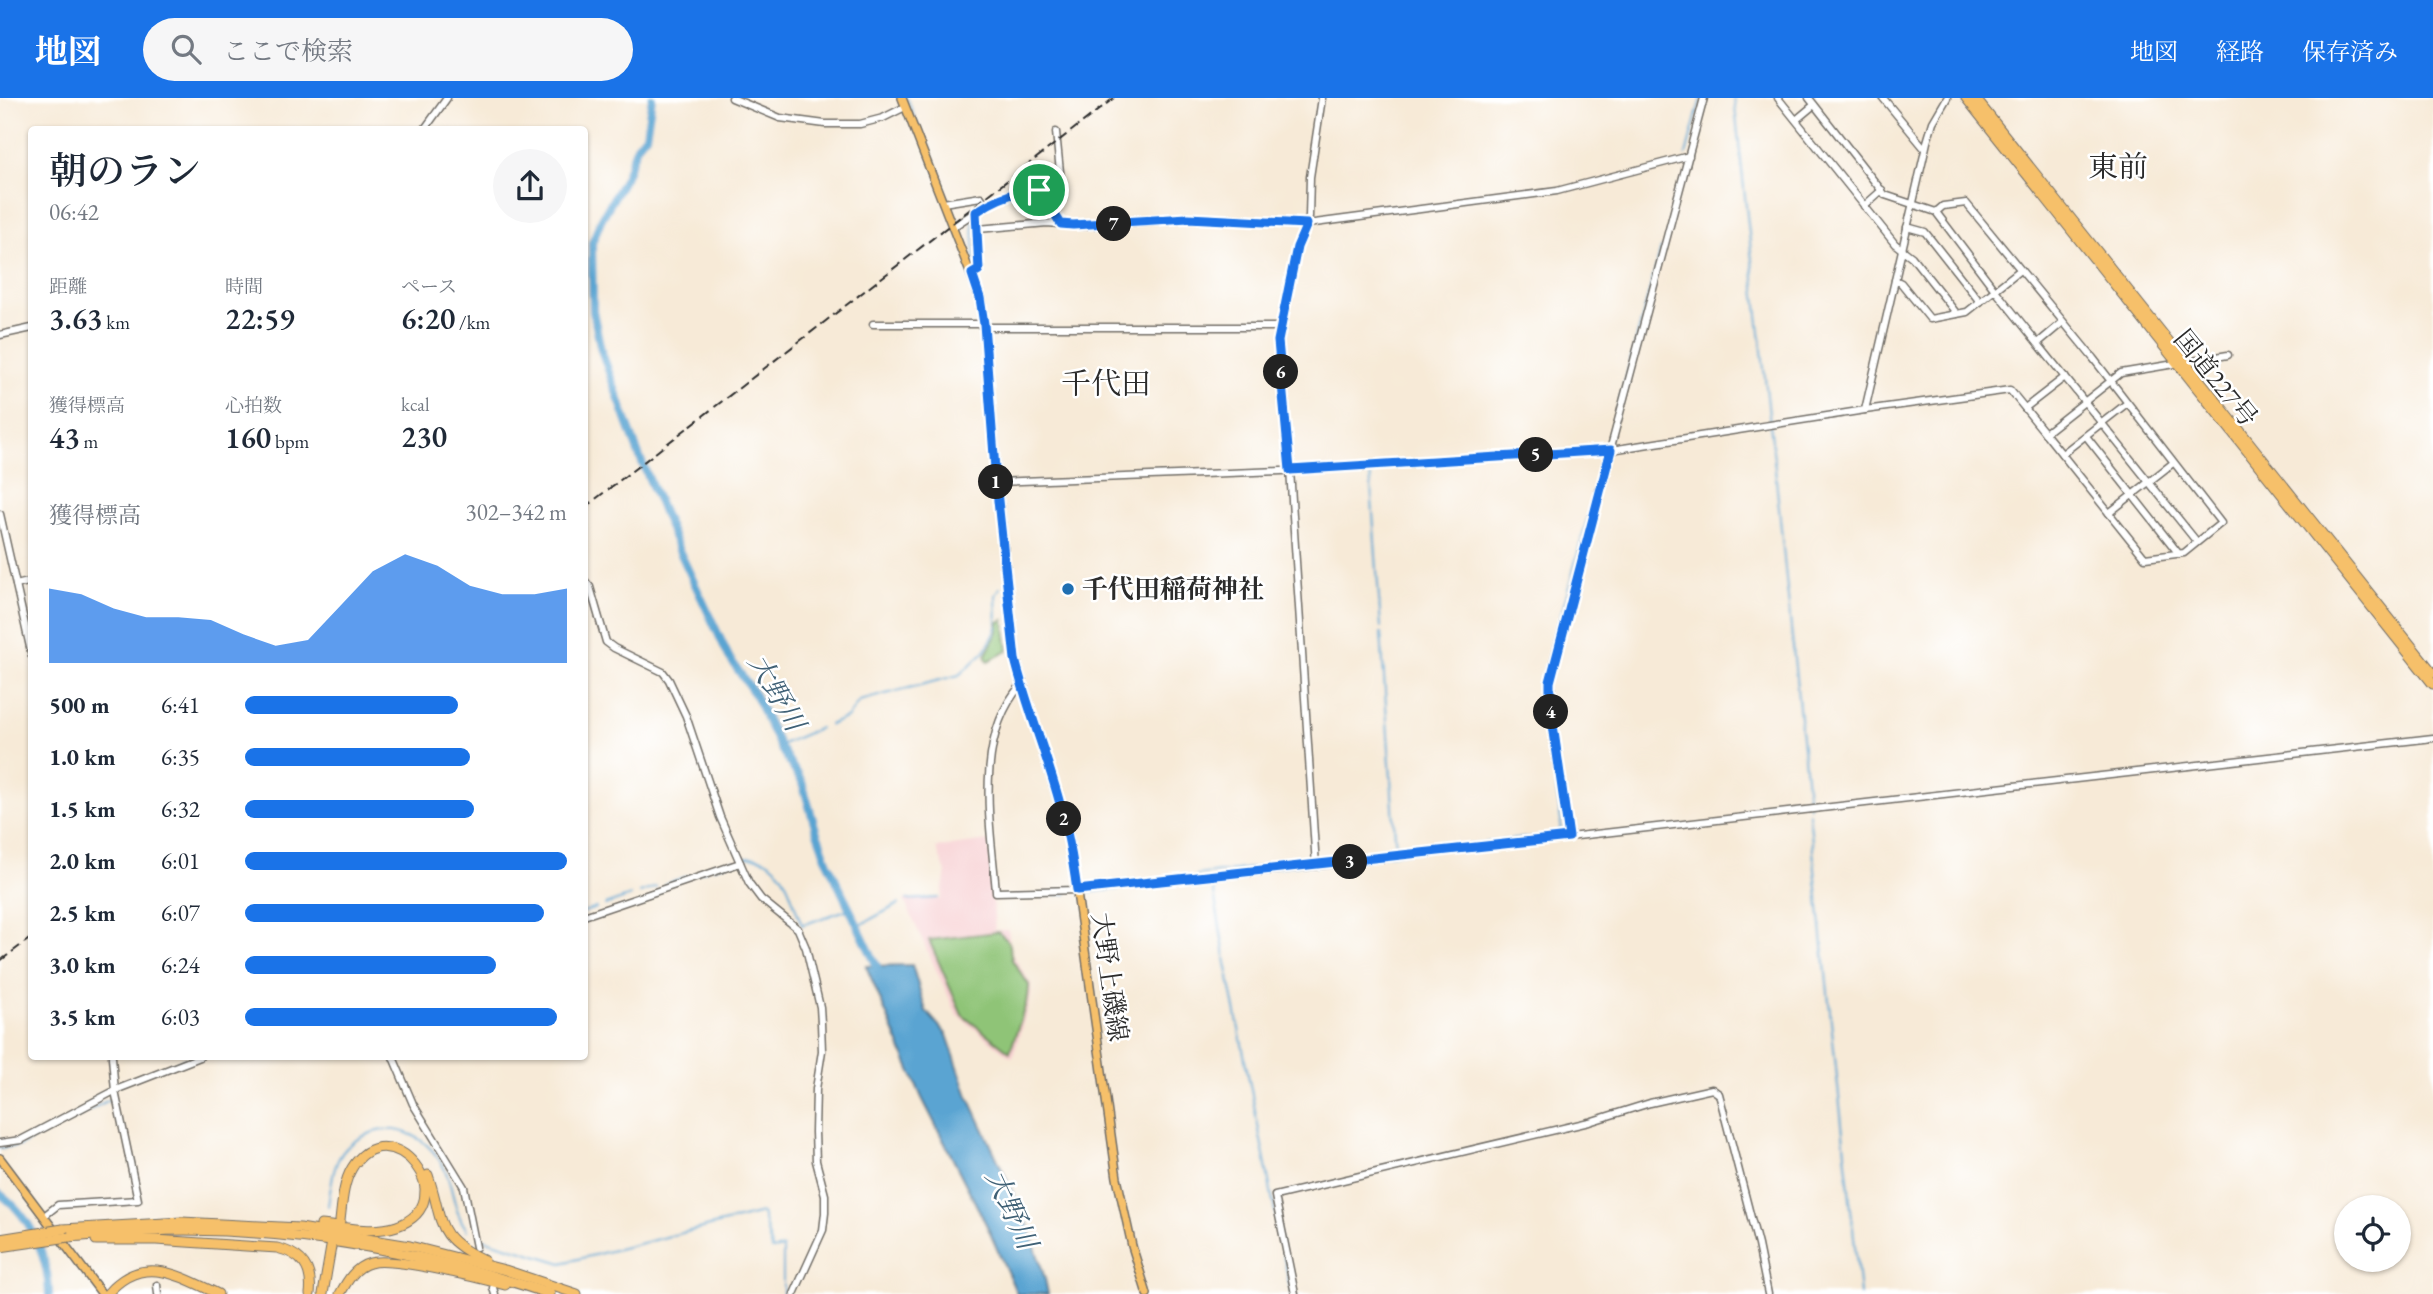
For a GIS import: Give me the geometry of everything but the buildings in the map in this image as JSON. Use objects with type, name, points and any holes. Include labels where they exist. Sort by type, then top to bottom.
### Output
[{"type":"highway","name":"国道227号","points":[[1966,98],[2433,673]]},
{"type":"highway","name":"国道227号","points":[[1975,98],[2433,684]]},
{"type":"highway","points":[[0,1247],[133,1223],[303,1224],[375,1229],[398,1225],[414,1215],[424,1197],[425,1185],[422,1171],[417,1164],[400,1151],[388,1149],[376,1149],[364,1155],[351,1170],[337,1221],[343,1177],[355,1156],[374,1144],[400,1146],[411,1151],[426,1169],[441,1224],[454,1244],[505,1270]]},
{"type":"highway","points":[[225,1223],[300,1228],[410,1246],[505,1270],[577,1294]]},
{"type":"highway","points":[[0,1239],[183,1230],[299,1236],[408,1254],[502,1278],[550,1294]]},
{"type":"highway","points":[[68,1236],[278,1248],[291,1251],[306,1264],[311,1280],[310,1294]]},
{"type":"highway","points":[[323,1294],[333,1247],[329,1294]]},
{"type":"highway","points":[[340,1294],[357,1270],[368,1263],[387,1261],[541,1294]]},
{"type":"highway","points":[[104,1294],[128,1278],[151,1269],[167,1271],[218,1294]]},
{"type":"highway","points":[[112,1294],[135,1280],[152,1274],[169,1277],[208,1294]]},
{"type":"main road","name":"大野上磯線","points":[[902,98],[980,298],[1012,638],[1021,685],[1062,811],[1077,890],[1117,1178],[1132,1246],[1147,1294]]},
{"type":"main road","points":[[0,1158],[104,1294]]},
{"type":"street","points":[[427,126],[447,98]]},
{"type":"street","points":[[732,98],[780,118],[825,124],[860,124],[883,118],[905,107]]},
{"type":"street","points":[[1316,866],[1290,470],[1278,348],[1297,247],[1307,224],[1310,177],[1322,98]]},
{"type":"street","points":[[1569,837],[1550,704],[1550,682],[1686,157],[1704,98]]},
{"type":"street","points":[[1778,98],[1864,206],[1902,251],[1912,257],[1957,314]]},
{"type":"street","points":[[1809,98],[1885,194],[1936,212],[1995,290],[2197,542]]},
{"type":"street","points":[[1883,98],[1925,149]]},
{"type":"street","points":[[1865,410],[1925,149],[1933,122],[1947,98]]},
{"type":"street","points":[[1796,120],[1814,105]]},
{"type":"street","points":[[953,228],[986,205],[1011,194],[1039,190],[1061,182],[1056,132]]},
{"type":"street","points":[[978,229],[1061,224],[1084,226],[1190,218],[1307,224],[1557,191],[1686,157]]},
{"type":"street","points":[[1039,190],[1061,224]]},
{"type":"street","points":[[1864,206],[1882,190]]},
{"type":"street","points":[[943,203],[981,197],[986,205]]},
{"type":"street","points":[[996,482],[1290,470],[1611,450],[2010,390],[2144,558],[2179,554],[2221,523],[1966,203],[1943,206],[1936,212]]},
{"type":"street","points":[[972,274],[979,270],[976,212]]},
{"type":"street","points":[[1907,228],[1925,232],[1980,302]]},
{"type":"street","points":[[1895,280],[1901,283],[1930,319],[1967,312],[2020,270]]},
{"type":"street","points":[[2038,343],[2063,323]]},
{"type":"street","points":[[873,324],[1280,327]]},
{"type":"street","points":[[0,335],[28,329]]},
{"type":"street","points":[[2045,433],[2121,373],[2228,355]]},
{"type":"street","points":[[2025,408],[2065,377]]},
{"type":"street","points":[[2062,454],[2126,404]]},
{"type":"street","points":[[2085,436],[2179,554]]},
{"type":"street","points":[[2109,513],[2173,463]]},
{"type":"street","points":[[0,514],[28,638]]},
{"type":"street","points":[[16,585],[28,582]]},
{"type":"street","points":[[588,585],[606,642],[663,672],[669,680],[686,716],[720,817],[754,892],[802,935],[820,1007],[822,1051],[816,1089],[815,1132],[816,1161],[825,1195],[825,1221],[794,1294]]},
{"type":"street","points":[[1021,685],[998,726],[993,746],[990,800],[996,892],[1077,890],[1316,866],[2433,738]]},
{"type":"street","points":[[588,915],[740,863]]},
{"type":"street","points":[[44,1216],[58,1205],[138,1200],[112,1060]]},
{"type":"street","points":[[0,1143],[21,1140],[116,1091],[193,1060]]},
{"type":"street","points":[[394,1060],[413,1104],[464,1187],[476,1247]]},
{"type":"street","points":[[1295,1294],[1275,1196],[1589,1122],[1712,1090],[1719,1094],[1768,1294]]},
{"type":"street","points":[[157,1285],[158,1294]]},
{"type":"shaded area","points":[[989,841],[995,930],[1008,930],[1012,954],[1031,984],[1031,996],[1013,1057],[957,1015],[904,900],[941,899],[946,872],[936,848]]},
{"type":"green space","points":[[1004,620],[1008,651],[988,661],[985,656],[998,632],[999,622]]},
{"type":"green space","points":[[998,932],[1008,941],[1012,960],[1029,985],[1028,997],[1010,1052],[962,1015],[929,940]]},
{"type":"water","points":[[912,965],[926,1011],[947,1035],[968,1096],[1029,1227],[1048,1294],[1017,1294],[986,1224],[922,1098],[866,966]]},
{"type":"waterway","name":"大野川","points":[[652,98],[646,135],[637,146],[625,178],[601,220],[592,243],[593,311],[601,350],[639,455],[678,548],[729,657],[755,695],[781,749],[802,782],[828,863],[881,975]]},
{"type":"waterway","points":[[907,98],[947,199]]},
{"type":"waterway","points":[[1686,155],[1701,98]]},
{"type":"waterway","points":[[1734,98],[1809,807]]},
{"type":"waterway","points":[[973,220],[975,265]]},
{"type":"waterway","points":[[1607,448],[1661,248]]},
{"type":"waterway","points":[[1320,862],[1552,835],[1560,830],[1561,821],[1542,685],[1605,454]]},
{"type":"waterway","points":[[1370,471],[1381,627]]},
{"type":"waterway","points":[[829,725],[848,717],[859,701],[959,675],[984,652],[994,635],[997,627],[996,595],[1000,588]]},
{"type":"waterway","points":[[1320,859],[1396,851],[1381,633]]},
{"type":"waterway","points":[[780,745],[820,728]]},
{"type":"waterway","points":[[1809,813],[1860,1294]]},
{"type":"waterway","points":[[741,858],[767,861],[776,868],[789,888],[802,925],[849,909]]},
{"type":"waterway","points":[[714,868],[734,860]]},
{"type":"waterway","points":[[1197,875],[1312,860]]},
{"type":"waterway","points":[[1232,872],[1311,863]]},
{"type":"waterway","points":[[697,873],[706,870]]},
{"type":"waterway","points":[[665,884],[688,876]]},
{"type":"waterway","points":[[1217,880],[1228,878]]},
{"type":"waterway","points":[[1214,880],[1212,881],[1225,956]]},
{"type":"waterway","points":[[1084,893],[1193,881]]},
{"type":"waterway","points":[[640,893],[656,887]]},
{"type":"waterway","points":[[1013,897],[1067,894]]},
{"type":"waterway","points":[[605,905],[631,896]]},
{"type":"waterway","points":[[907,900],[938,898]]},
{"type":"waterway","points":[[858,926],[899,904]]},
{"type":"waterway","points":[[588,911],[596,908]]},
{"type":"waterway","points":[[1225,958],[1291,1293]]},
{"type":"waterway","points":[[166,1067],[183,1060]]},
{"type":"waterway","points":[[0,1148],[19,1146],[111,1099]]},
{"type":"waterway","points":[[328,1206],[336,1164],[346,1148],[378,1131],[402,1131],[422,1141],[439,1159],[467,1230]]},
{"type":"waterway","points":[[0,1194],[21,1214],[36,1238],[45,1265],[49,1294]]},
{"type":"waterway","points":[[483,1239],[562,1263],[762,1213],[772,1250],[783,1248],[783,1294]]},
{"type":"railway","points":[[588,505],[1114,98]]},
{"type":"railway","points":[[0,961],[28,940]]},
{"type":"place","name":"千代田稲荷神社","points":[[1068,589]]},
{"type":"district","name":"東前","points":[[2118,167]]},
{"type":"district","name":"千代田","points":[[1106,384]]},
{"type":"route","points":[[1039,190],[1061,224],[1084,226],[1188,218],[1307,224],[1297,247],[1278,341],[1290,470],[1611,450],[1550,682],[1550,704],[1569,837],[1077,890],[1069,836],[1015,659],[996,482],[988,359],[980,298],[972,274],[979,270],[980,256],[976,212],[1000,197],[1039,190]]}]
